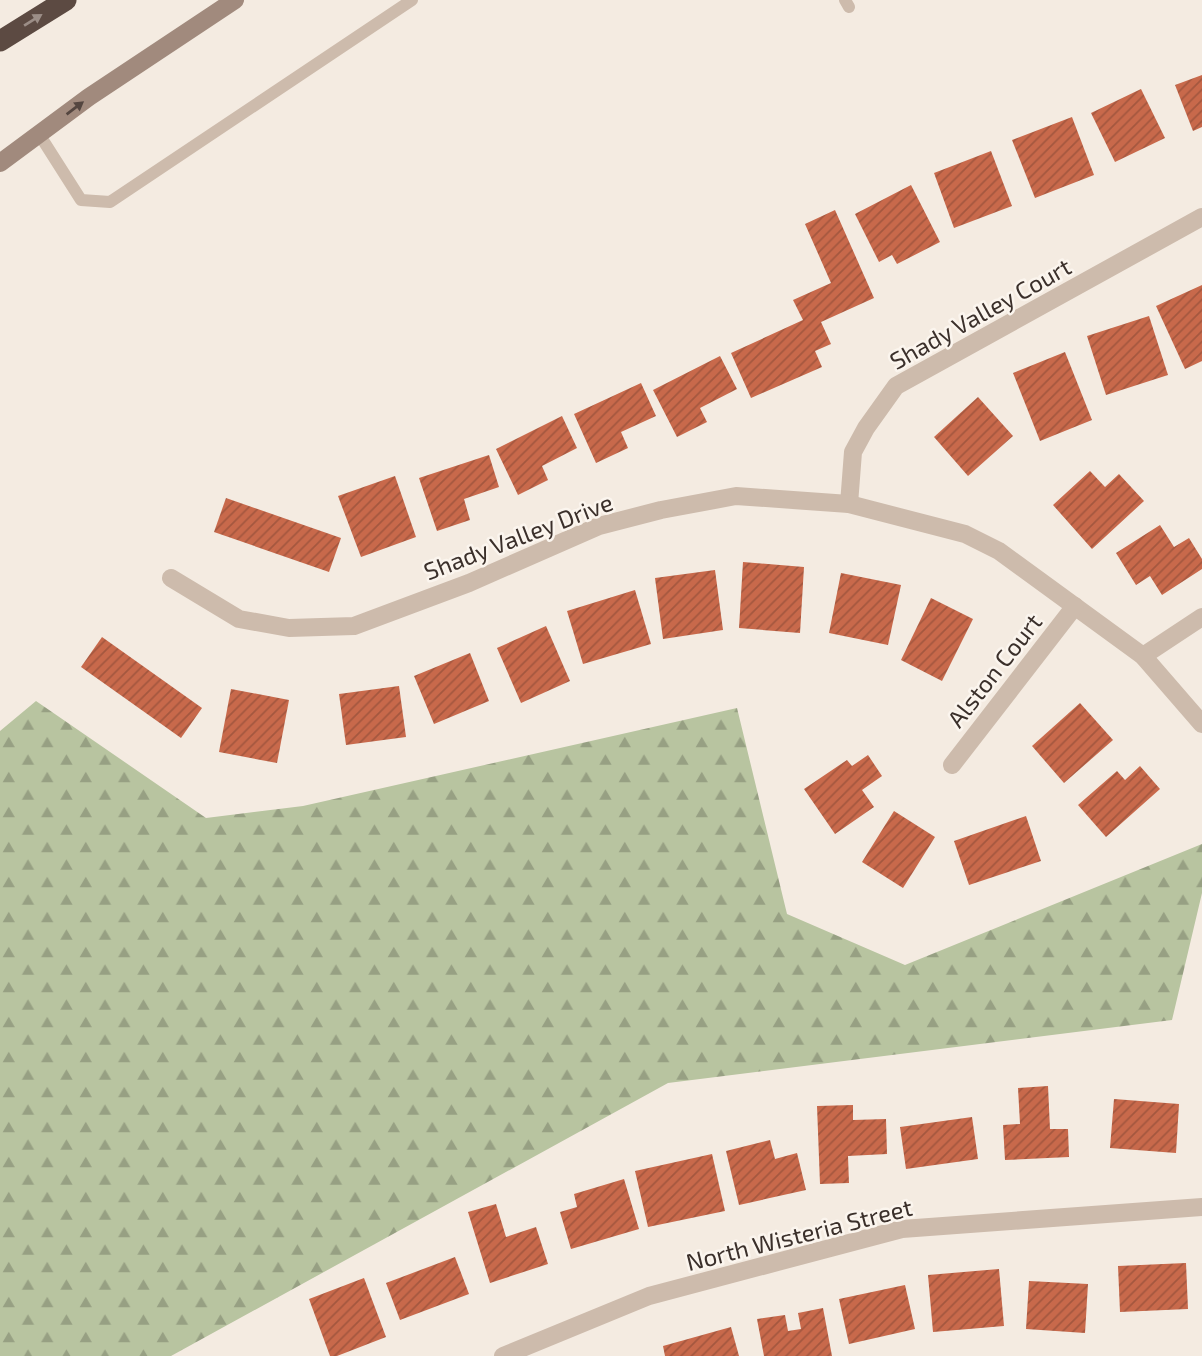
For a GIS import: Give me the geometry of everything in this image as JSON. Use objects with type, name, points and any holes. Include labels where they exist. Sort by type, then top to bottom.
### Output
[{"type":"highway","points":[[0,41],[66,0]]},
{"type":"main road","points":[[0,163],[89,97],[235,0]]},
{"type":"street","name":"Shady Valley Court","points":[[849,504],[853,452],[866,428],[896,386],[1202,217]]},
{"type":"street","name":"Shady Valley Drive","points":[[171,578],[239,620],[289,628],[354,626],[469,583],[599,526],[661,510],[736,496],[849,504],[965,534],[999,551],[1143,656],[1202,724]]},
{"type":"street","name":"Alston Court","points":[[952,765],[1075,606]]},
{"type":"street","points":[[1143,656],[1202,617]]},
{"type":"street","name":"North Wisteria Street","points":[[503,1356],[649,1296],[902,1229],[1202,1207]]},
{"type":"lane","points":[[39,134],[81,200],[110,202],[412,0]]},
{"type":"green space","points":[[36,701],[206,818],[303,806],[737,708],[787,914],[905,965],[1202,844],[1202,893],[1172,1020],[668,1083],[171,1356],[0,1356],[0,731]]},
{"type":"building","points":[[1202,75],[1202,127],[1193,131],[1175,85]]},
{"type":"building","points":[[1141,89],[1165,138],[1115,162],[1091,113]]},
{"type":"building","points":[[1072,117],[1094,175],[1035,198],[1012,140]]},
{"type":"building","points":[[991,151],[1012,206],[954,228],[934,173]]},
{"type":"building","points":[[911,185],[940,242],[897,264],[892,255],[879,262],[855,214]]},
{"type":"building","points":[[835,210],[874,298],[821,322],[831,344],[815,351],[822,367],[751,398],[731,353],[803,320],[793,300],[831,283],[805,224]]},
{"type":"building","points":[[1202,285],[1202,361],[1185,369],[1156,306]]},
{"type":"building","points":[[1149,316],[1168,375],[1106,395],[1087,336]]},
{"type":"building","points":[[1065,352],[1092,420],[1040,441],[1013,373]]},
{"type":"building","points":[[720,356],[737,389],[700,408],[707,422],[677,437],[653,390]]},
{"type":"building","points":[[641,383],[656,416],[621,432],[628,448],[596,463],[574,414]]},
{"type":"building","points":[[978,397],[1013,436],[968,476],[934,437]]},
{"type":"building","points":[[562,416],[577,448],[542,466],[548,480],[518,495],[496,449]]},
{"type":"building","points":[[489,455],[499,487],[464,499],[470,520],[437,531],[419,478]]},
{"type":"building","points":[[1090,471],[1105,487],[1119,474],[1144,501],[1092,549],[1053,505]]},
{"type":"building","points":[[395,476],[416,537],[361,557],[338,496]]},
{"type":"building","points":[[226,498],[341,538],[329,572],[214,532]]},
{"type":"building","points":[[1160,525],[1174,547],[1189,538],[1202,559],[1202,569],[1162,595],[1150,576],[1136,585],[1116,553]]},
{"type":"building","points":[[743,562],[804,567],[800,633],[739,628]]},
{"type":"building","points":[[715,570],[723,630],[663,639],[655,578]]},
{"type":"building","points":[[841,573],[901,585],[888,645],[829,633]]},
{"type":"building","points":[[635,590],[651,644],[583,664],[567,611]]},
{"type":"building","points":[[931,598],[973,619],[942,681],[901,660]]},
{"type":"building","points":[[546,626],[570,681],[521,703],[497,648]]},
{"type":"building","points":[[102,637],[202,708],[181,738],[81,667]]},
{"type":"building","points":[[470,653],[489,701],[434,724],[414,676]]},
{"type":"building","points":[[399,686],[406,737],[346,745],[339,694]]},
{"type":"building","points":[[231,689],[289,700],[277,763],[219,752]]},
{"type":"building","points":[[1080,703],[1113,740],[1064,783],[1032,746]]},
{"type":"building","points":[[868,755],[882,776],[862,790],[874,807],[835,834],[804,789],[847,760],[852,766]]},
{"type":"building","points":[[1140,766],[1160,789],[1106,837],[1078,805],[1117,771],[1125,780]]},
{"type":"building","points":[[894,811],[935,837],[903,888],[862,862]]},
{"type":"building","points":[[1026,816],[1041,861],[969,885],[954,841]]},
{"type":"building","points":[[1048,1086],[1050,1129],[1068,1129],[1069,1157],[1005,1160],[1003,1125],[1020,1124],[1018,1088]]},
{"type":"building","points":[[1114,1099],[1179,1104],[1176,1153],[1110,1148]]},
{"type":"building","points":[[853,1105],[853,1120],[886,1119],[887,1154],[848,1156],[849,1183],[820,1184],[817,1106]]},
{"type":"building","points":[[972,1117],[978,1159],[906,1169],[900,1127]]},
{"type":"building","points":[[770,1140],[775,1159],[797,1153],[806,1190],[739,1205],[726,1151]]},
{"type":"building","points":[[712,1154],[725,1211],[648,1227],[635,1171]]},
{"type":"building","points":[[624,1179],[639,1229],[571,1249],[560,1212],[577,1207],[574,1194]]},
{"type":"building","points":[[496,1204],[506,1237],[536,1227],[548,1264],[490,1283],[468,1212]]},
{"type":"building","points":[[455,1257],[469,1294],[400,1320],[386,1283]]},
{"type":"building","points":[[1186,1263],[1188,1309],[1120,1312],[1118,1266]]},
{"type":"building","points":[[999,1269],[1004,1326],[933,1332],[928,1275]]},
{"type":"building","points":[[364,1278],[386,1337],[337,1356],[330,1356],[309,1299]]},
{"type":"building","points":[[1029,1281],[1088,1284],[1085,1333],[1026,1329]]},
{"type":"building","points":[[905,1285],[915,1329],[849,1344],[839,1299]]},
{"type":"building","points":[[823,1308],[832,1356],[764,1356],[757,1319],[785,1315],[788,1331],[801,1329],[798,1313]]},
{"type":"building","points":[[731,1327],[739,1356],[665,1356],[663,1346]]}]
